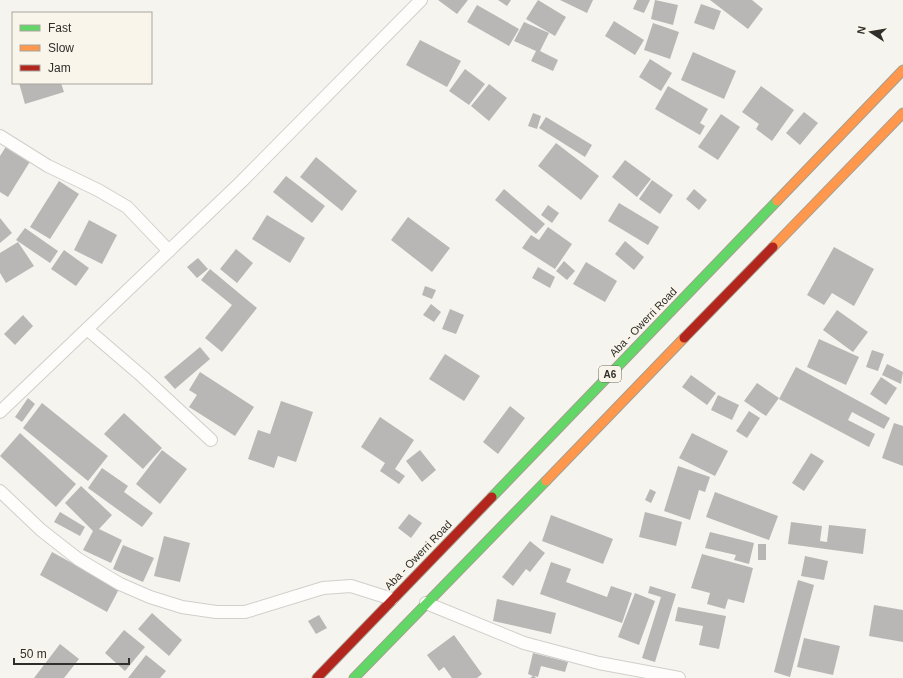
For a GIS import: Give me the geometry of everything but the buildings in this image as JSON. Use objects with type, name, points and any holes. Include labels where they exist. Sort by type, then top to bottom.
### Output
[{"type":"highway","name":"Aba - Owerri Road","points":[[317,678],[903,70]]},
{"type":"highway","name":"A6","points":[[354,678],[903,113]]},
{"type":"street","points":[[0,412],[242,181],[421,0]]},
{"type":"street","points":[[0,136],[48,166],[98,190],[127,207],[169,251]]},
{"type":"street","points":[[87,329],[143,377],[211,440]]},
{"type":"street","points":[[0,491],[41,530],[78,559],[120,584],[150,597],[182,607],[216,612],[245,612],[323,588],[351,586],[392,599]]},
{"type":"street","points":[[426,603],[524,643],[599,663],[679,678]]},
{"type":"traffic: fast","points":[[492,497],[777,201]]},
{"type":"traffic: fast","points":[[354,678],[546,481]]},
{"type":"traffic: slow","points":[[777,201],[903,70]]},
{"type":"traffic: slow","points":[[773,247],[903,113]]},
{"type":"traffic: slow","points":[[546,481],[684,338]]},
{"type":"traffic: jam","points":[[684,338],[773,247]]},
{"type":"traffic: jam","points":[[317,678],[492,497]]}]
